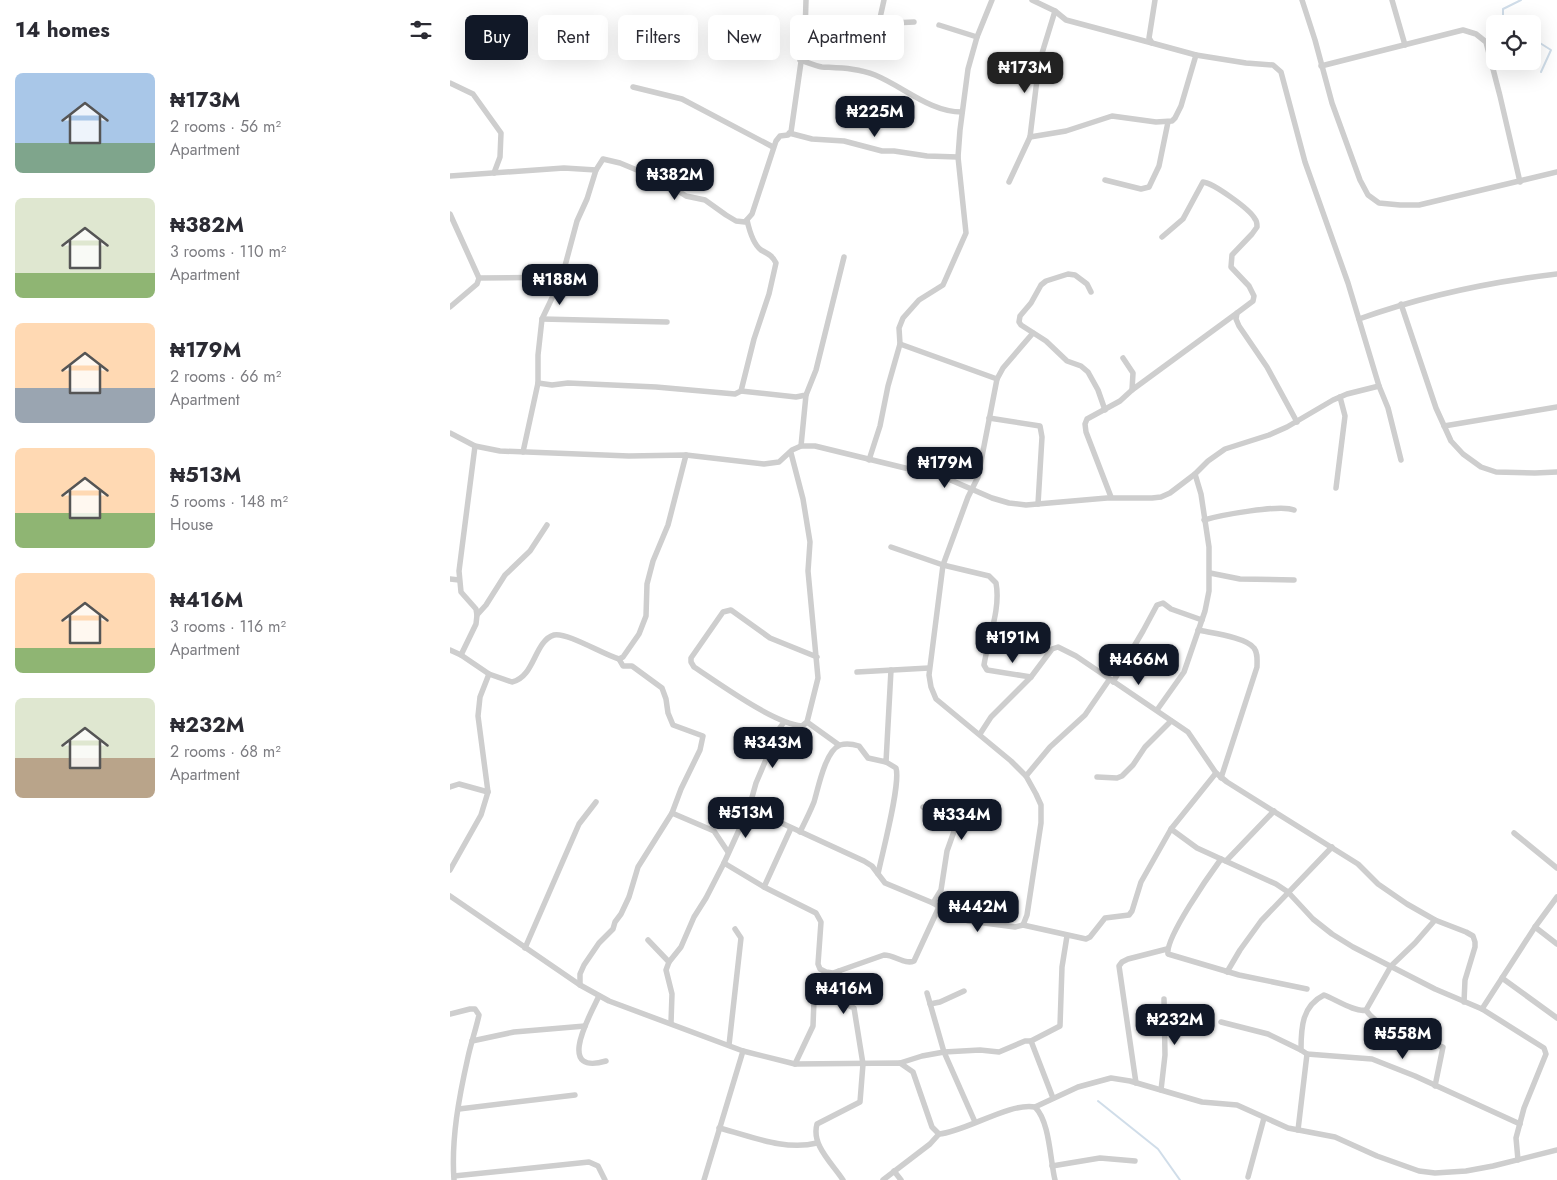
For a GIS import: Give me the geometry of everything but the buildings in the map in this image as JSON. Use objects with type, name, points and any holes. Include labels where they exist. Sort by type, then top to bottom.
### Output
[{"type":"street","points":[[806,0],[806,15]]},
{"type":"street","points":[[884,0],[880,18],[892,23],[914,22]]},
{"type":"street","points":[[869,460],[880,426],[888,386],[900,344],[899,328],[903,318],[919,300],[943,285],[966,233],[958,157],[962,112],[968,69],[977,37],[992,0]]},
{"type":"street","points":[[1032,0],[1056,11],[1066,20],[1196,55],[1273,65],[1282,72],[1305,162],[1348,284],[1379,386],[1388,408],[1401,460]]},
{"type":"street","points":[[1152,43],[1149,38],[1154,0]]},
{"type":"street","points":[[1302,0],[1332,103],[1360,180],[1368,195],[1379,203],[1400,206],[1419,205],[1557,172]]},
{"type":"street","points":[[1392,0],[1405,45]]},
{"type":"street","points":[[1009,182],[1030,137],[1039,63],[1056,11]]},
{"type":"street","points":[[939,25],[977,37]]},
{"type":"street","points":[[1322,66],[1463,30],[1476,34],[1486,42],[1520,182]]},
{"type":"street","points":[[1030,137],[1066,131],[1112,116],[1168,122],[1175,118],[1196,55]]},
{"type":"street","points":[[789,133],[791,132],[800,60],[821,67],[837,67],[874,74],[936,108],[949,112],[962,112]]},
{"type":"street","points":[[450,83],[473,94],[501,134],[500,157],[494,173]]},
{"type":"street","points":[[633,87],[682,100],[773,147]]},
{"type":"street","points":[[1105,180],[1141,189],[1149,187],[1159,166],[1168,122]]},
{"type":"street","points":[[523,452],[538,383],[538,355],[542,319],[562,277],[577,221],[587,199],[596,170],[603,159],[612,160],[661,180],[686,196],[705,200],[742,222],[747,220],[752,214],[773,147],[780,136],[789,133],[812,139],[852,143],[882,151],[958,157]]},
{"type":"street","points":[[450,176],[564,168],[596,170]]},
{"type":"street","points":[[1111,497],[1086,432],[1085,424],[1087,419],[1092,414],[1105,410],[1237,313],[1253,300],[1254,296],[1249,286],[1233,271],[1231,259],[1257,226],[1254,217],[1228,195],[1203,182],[1183,219],[1162,237]]},
{"type":"street","points":[[450,214],[479,278],[477,284],[450,307]]},
{"type":"street","points":[[741,391],[776,263],[773,257],[760,250],[754,242],[747,220]]},
{"type":"street","points":[[801,446],[806,395],[816,370],[844,257]]},
{"type":"street","points":[[1091,292],[1088,284],[1075,275],[1068,274],[1046,281],[1041,285],[1031,303],[1020,316],[1019,322],[1021,326],[1046,341],[1068,361],[1081,366],[1088,372],[1098,390],[1105,410]]},
{"type":"street","points":[[1359,319],[1401,304],[1456,291],[1520,278],[1557,274]]},
{"type":"street","points":[[479,278],[562,277]]},
{"type":"street","points":[[1401,304],[1425,377],[1444,426],[1451,441],[1463,454],[1481,467],[1496,472],[1557,472]]},
{"type":"street","points":[[1237,313],[1236,319],[1239,326],[1267,367],[1297,422]]},
{"type":"street","points":[[542,319],[667,322]]},
{"type":"street","points":[[1023,925],[1027,916],[1041,823],[1040,806],[1026,776],[980,734],[936,699],[931,687],[929,668],[943,565],[978,477],[982,448],[997,379],[1003,368],[1033,333]]},
{"type":"street","points":[[900,344],[997,379]]},
{"type":"street","points":[[1124,358],[1133,373],[1132,390]]},
{"type":"street","points":[[538,383],[552,385],[568,383],[656,387],[735,394],[741,391],[796,397],[806,395]]},
{"type":"street","points":[[450,433],[476,446],[500,450],[630,456],[686,455],[771,464],[779,462],[792,450],[801,446],[815,446],[946,478],[992,498],[1009,503],[1038,504],[1111,497],[1161,497],[1170,493],[1225,449],[1269,435],[1297,422],[1340,397],[1379,386]]},
{"type":"street","points":[[1336,488],[1345,416],[1340,397]]},
{"type":"street","points":[[1444,426],[1557,407]]},
{"type":"street","points":[[989,418],[1040,426],[1042,437],[1038,504]]},
{"type":"street","points":[[461,655],[476,624],[477,615],[476,609],[461,592],[459,580],[476,446]]},
{"type":"street","points":[[790,453],[803,500],[810,542],[808,571],[817,657],[818,678],[807,722],[802,726],[784,722],[694,667],[691,662],[691,658],[723,612],[727,610],[731,610],[770,638],[817,657]]},
{"type":"street","points":[[619,659],[623,657],[639,634],[646,616],[648,604],[646,590],[651,569],[668,525],[686,455]]},
{"type":"street","points":[[1157,710],[1184,672],[1210,591],[1209,547],[1202,494],[1195,474]]},
{"type":"street","points":[[1204,520],[1274,508],[1294,510]]},
{"type":"street","points":[[477,615],[486,605],[505,575],[530,551],[547,525]]},
{"type":"street","points":[[891,547],[943,565],[989,576],[996,583],[995,614],[984,665],[987,670],[1031,677]]},
{"type":"street","points":[[1210,573],[1240,578],[1294,580]]},
{"type":"street","points":[[450,579],[459,580]]},
{"type":"street","points":[[1026,776],[1050,747],[1085,715],[1111,681],[1144,631],[1157,605],[1163,603],[1171,609],[1202,620]]},
{"type":"street","points":[[749,808],[864,861],[872,866],[885,883],[932,903],[955,917],[969,921],[1015,927],[1023,925],[1088,939],[1106,918],[1129,915],[1141,882],[1170,829],[1218,776],[1257,667],[1255,650],[1247,642],[1198,630]]},
{"type":"street","points":[[450,650],[461,655],[489,674],[512,682],[523,677],[544,643],[550,637],[557,634],[572,638],[619,659],[622,665],[632,666],[662,688],[668,713],[674,725],[703,736],[692,770],[680,789],[672,813],[638,867],[629,897],[621,914],[614,922],[614,929],[599,943],[584,966],[580,974],[580,986]]},
{"type":"street","points":[[980,734],[991,716],[1031,677],[1052,649],[1058,648],[1076,656],[1188,732],[1218,776],[1358,864],[1389,893],[1435,920],[1473,936],[1475,942],[1465,980],[1464,1002]]},
{"type":"street","points":[[857,672],[929,668]]},
{"type":"street","points":[[886,762],[891,670]]},
{"type":"street","points":[[450,870],[481,815],[488,792],[478,716],[480,697],[489,674]]},
{"type":"street","points":[[1097,777],[1113,778],[1122,776],[1145,747],[1171,721]]},
{"type":"street","points":[[671,1023],[672,994],[666,970],[669,962],[681,947],[694,917],[724,863],[749,808],[756,783],[779,729],[784,722]]},
{"type":"street","points":[[807,722],[839,745]]},
{"type":"street","points":[[800,832],[813,804],[832,752],[839,745],[850,744],[859,746],[868,758],[886,762],[896,768],[896,784],[889,827],[878,874]]},
{"type":"street","points":[[450,786],[459,784],[488,792]]},
{"type":"street","points":[[524,948],[579,824],[596,802]]},
{"type":"street","points":[[923,807],[931,811],[949,811],[956,823],[947,851],[941,890],[932,903]]},
{"type":"street","points":[[1274,810],[1204,881],[1175,931],[1167,949],[1168,954],[1227,972],[1307,989]]},
{"type":"street","points":[[672,813],[714,831],[728,852]]},
{"type":"street","points":[[764,888],[791,828]]},
{"type":"street","points":[[1170,829],[1197,848],[1276,884],[1288,892],[1313,919],[1353,947],[1435,989],[1482,1010],[1544,1048],[1546,1054],[1524,1108],[1516,1138],[1518,1160]]},
{"type":"street","points":[[1514,834],[1557,868]]},
{"type":"street","points":[[1227,972],[1261,921],[1332,847]]},
{"type":"street","points":[[724,863],[764,888],[816,914],[821,922],[818,964],[820,969],[826,972],[839,971],[884,955],[891,955],[911,963],[914,961],[939,907]]},
{"type":"street","points":[[450,896],[580,986],[609,1001],[743,1051],[795,1064],[900,1063],[944,1052],[980,1050],[999,1052],[1025,1041],[1030,1041],[1060,1026],[1062,967],[1067,936]]},
{"type":"street","points":[[1482,1010],[1557,896]]},
{"type":"street","points":[[1366,1010],[1391,966],[1435,920]]},
{"type":"street","points":[[1535,927],[1557,944]]},
{"type":"street","points":[[729,1045],[741,938],[735,929]]},
{"type":"street","points":[[648,940],[669,962]]},
{"type":"street","points":[[1136,1083],[1119,966],[1128,959],[1167,949]]},
{"type":"street","points":[[834,1180],[842,1179],[817,1143],[815,1130],[817,1124],[860,1102],[863,1064],[854,1008],[842,1004],[840,1000],[839,971]]},
{"type":"street","points":[[1502,978],[1557,1018]]},
{"type":"street","points":[[930,1004],[940,1002],[964,991]]},
{"type":"street","points":[[927,993],[944,1052],[975,1122]]},
{"type":"street","points":[[1301,1050],[1303,1021],[1314,1000],[1324,995],[1335,998],[1358,1010],[1366,1010]]},
{"type":"street","points":[[599,996],[578,1044],[582,1061],[596,1064],[606,1061]]},
{"type":"street","points":[[1161,1090],[1165,1055],[1164,999]]},
{"type":"street","points":[[795,1064],[813,1026],[814,1000]]},
{"type":"street","points":[[450,1014],[475,1009],[479,1015],[459,1109],[453,1119],[452,1169],[454,1178],[589,1162],[598,1166],[605,1180]]},
{"type":"street","points":[[1366,1010],[1371,1018],[1398,1032],[1442,1047],[1435,1086]]},
{"type":"street","points":[[1220,1022],[1268,1034],[1307,1054],[1372,1059],[1520,1124]]},
{"type":"street","points":[[472,1042],[514,1032],[585,1026]]},
{"type":"street","points":[[1030,1041],[1053,1098]]},
{"type":"street","points":[[704,1180],[743,1051]]},
{"type":"street","points":[[1298,1130],[1307,1054]]},
{"type":"street","points":[[900,1063],[913,1072],[932,1127],[939,1134]]},
{"type":"street","points":[[883,1180],[930,1144],[939,1134],[951,1132],[1016,1108],[1035,1107],[1078,1087],[1111,1078],[1136,1083],[1202,1102],[1237,1105],[1264,1118],[1298,1130],[1335,1137],[1377,1156],[1419,1171],[1435,1173],[1466,1171],[1557,1150]]},
{"type":"street","points":[[459,1109],[575,1096]]},
{"type":"street","points":[[1035,1107],[1045,1127],[1055,1180]]},
{"type":"street","points":[[1248,1176],[1264,1118]]},
{"type":"street","points":[[719,1128],[789,1146],[817,1143]]},
{"type":"street","points":[[1052,1166],[1100,1158],[1134,1161]]},
{"type":"street","points":[[894,1171],[901,1180]]},
{"type":"waterway","points":[[1503,15],[1503,9],[1521,0]]},
{"type":"waterway","points":[[1541,44],[1551,50],[1541,72]]},
{"type":"waterway","points":[[1098,1101],[1158,1149],[1180,1180]]}]
